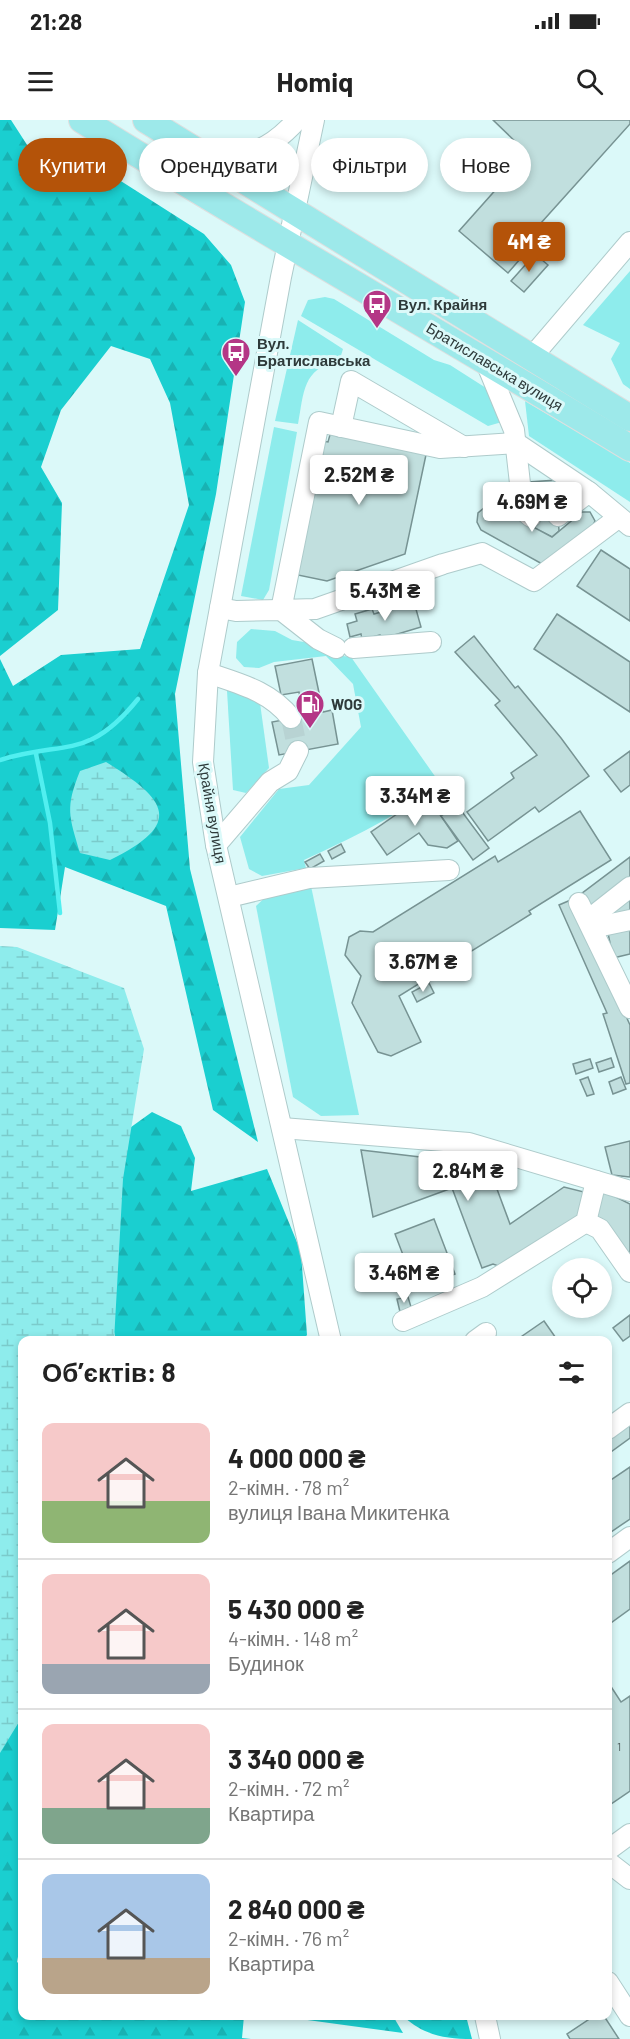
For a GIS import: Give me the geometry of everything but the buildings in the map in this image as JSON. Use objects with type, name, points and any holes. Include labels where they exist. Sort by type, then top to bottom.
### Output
[{"type":"main road","name":"Братиславська вулиця","points":[[82,120],[630,448]]},
{"type":"main road","name":"Братиславська вулиця","points":[[148,121],[176,138]]},
{"type":"main road","name":"Братиславська вулиця","points":[[262,192],[630,418]]},
{"type":"street","points":[[277,138],[297,120]]},
{"type":"street","name":"Крайня вулиця","points":[[314,120],[219,608],[208,673],[203,762],[216,844],[330,1336]]},
{"type":"street","points":[[531,358],[630,242]]},
{"type":"street","points":[[485,360],[514,430],[523,510],[531,517]]},
{"type":"street","points":[[341,427],[351,381],[464,447]]},
{"type":"street","points":[[219,608],[236,612],[315,609],[443,564],[482,554],[534,581],[624,522],[589,492],[516,443],[440,448],[319,422],[281,610]]},
{"type":"street","points":[[558,516],[589,492]]},
{"type":"street","points":[[281,610],[318,639],[345,648],[431,642]]},
{"type":"street","points":[[208,673],[258,690],[280,704],[291,718]]},
{"type":"street","points":[[216,844],[270,782],[288,771],[297,751]]},
{"type":"street","points":[[229,897],[309,878],[449,870]]},
{"type":"street","points":[[586,917],[630,887]]},
{"type":"street","points":[[586,917],[630,920]]},
{"type":"street","points":[[586,917],[621,965],[630,1007]]},
{"type":"street","points":[[282,1128],[470,1143],[630,1191]]},
{"type":"street","points":[[403,1321],[482,1287],[586,1222],[596,1181]]},
{"type":"street","points":[[586,1222],[600,1229],[630,1272]]},
{"type":"street","points":[[612,1426],[630,1413]]},
{"type":"street","points":[[612,1550],[630,1537]]},
{"type":"street","points":[[612,1847],[630,1834]]},
{"type":"street","points":[[612,1865],[630,1880]]},
{"type":"street","points":[[612,1988],[630,2016]]},
{"type":"street","points":[[486,2020],[490,2039]]},
{"type":"green space","points":[[0,120],[11,120],[23,138],[18,138],[18,192],[127,192],[127,185],[204,234],[231,265],[245,302],[216,494],[175,694],[190,869],[258,1142],[213,1110],[166,906],[65,867],[55,930],[0,928],[0,659],[13,686],[61,655],[140,649],[189,505],[170,403],[150,359],[111,346],[61,410],[41,467],[62,503],[58,610],[0,656]]},
{"type":"green space","points":[[630,271],[630,389],[623,384],[611,359],[620,343],[583,325]]},
{"type":"green space","points":[[325,297],[334,299],[434,360],[450,365],[497,395],[502,422],[488,426],[301,316],[308,300]]},
{"type":"green space","points":[[298,320],[343,349],[339,362],[327,365],[311,376],[304,393],[298,424],[275,421]]},
{"type":"green space","points":[[525,401],[630,463],[630,502],[529,436]]},
{"type":"green space","points":[[274,427],[297,432],[269,590],[263,600],[241,596]]},
{"type":"green space","points":[[251,629],[275,631],[292,640],[328,646],[335,655],[351,657],[439,782],[392,816],[304,860],[306,868],[262,876],[249,869],[240,837],[279,789],[309,785],[361,727],[353,684],[326,656],[274,662],[259,668],[244,667],[236,658],[237,642]]},
{"type":"green space","points":[[237,688],[260,703],[269,768],[246,793],[233,790],[227,691]]},
{"type":"green space","points":[[106,762],[143,788],[154,800],[159,812],[158,823],[149,835],[134,847],[110,860],[80,853],[70,812],[72,794],[80,771]]},
{"type":"green space","points":[[311,886],[359,1115],[321,1116],[293,1097],[256,906],[270,893]]},
{"type":"green space","points":[[0,946],[17,947],[124,988],[144,1049],[123,1179],[114,1336],[18,1336],[18,1724],[0,1753]]},
{"type":"green space","points":[[152,1112],[181,1126],[195,1158],[191,1191],[267,1169],[301,1252],[306,1336],[115,1336],[111,1318],[120,1135]]},
{"type":"green space","points":[[0,1715],[18,1724],[18,2020],[244,2020],[242,2038],[251,2039],[0,2039]]},
{"type":"green space","points":[[307,2020],[395,2020],[403,2033]]},
{"type":"green space","points":[[408,2020],[467,2020],[472,2039],[435,2035],[418,2028]]},
{"type":"waterway","points":[[0,760],[90,740],[120,719],[138,699]]},
{"type":"waterway","points":[[36,754],[50,823],[60,913]]},
{"type":"tunnel","points":[[291,718],[298,751]]},
{"type":"place","name":"Вул. Крайня","points":[[377,330]]},
{"type":"place","name":"Вул. Братиславська","points":[[236,378]]},
{"type":"place","name":"WOG","points":[[310,730]]}]
